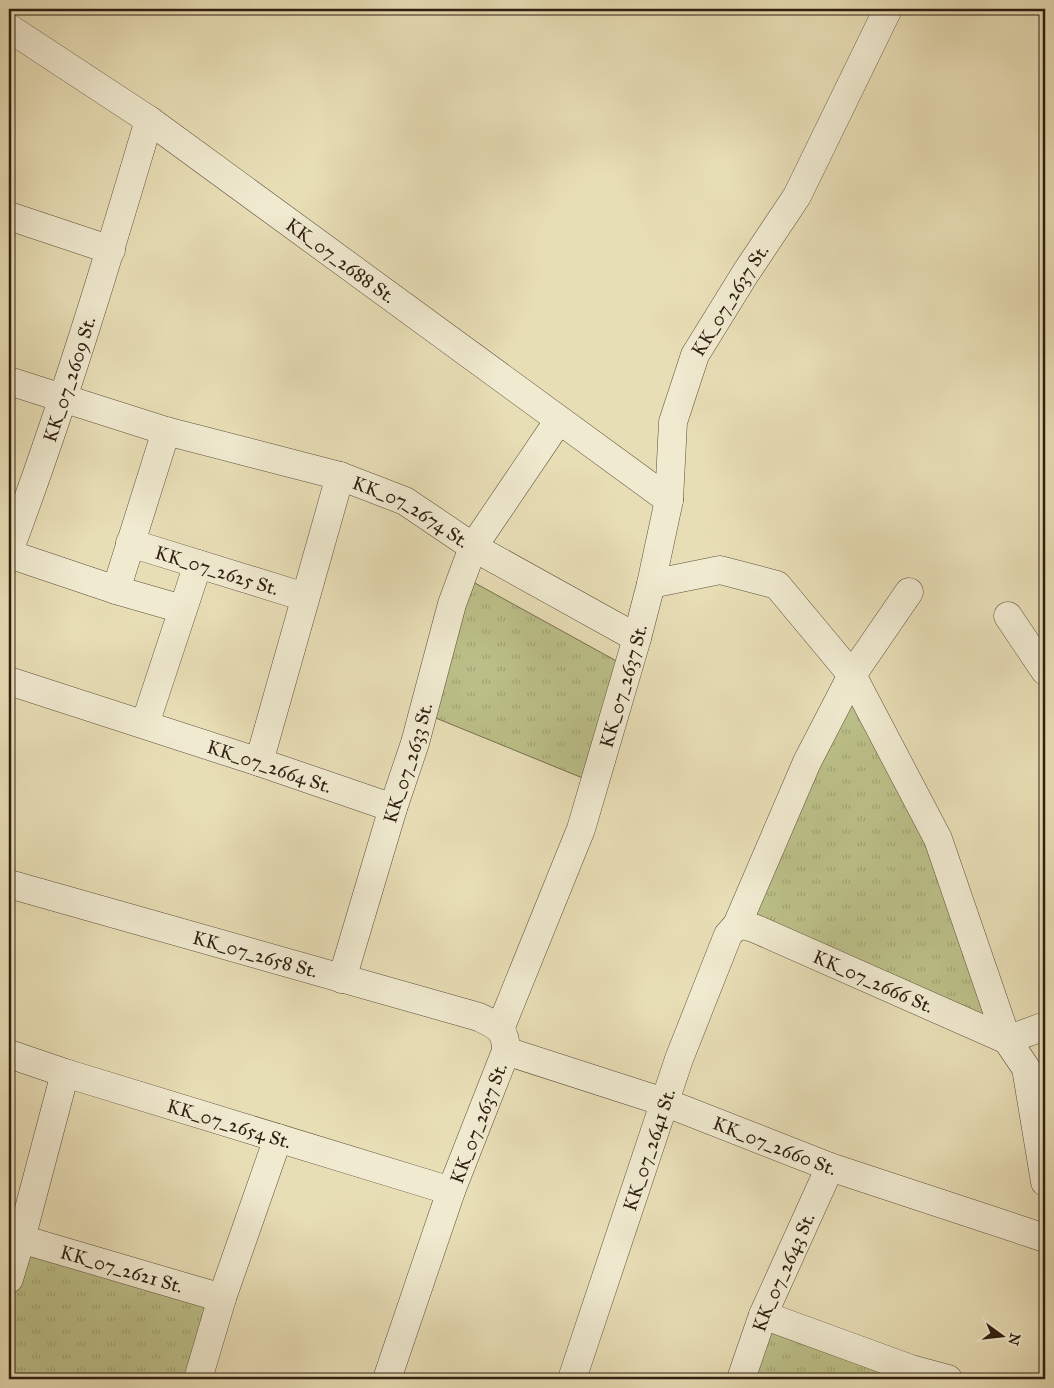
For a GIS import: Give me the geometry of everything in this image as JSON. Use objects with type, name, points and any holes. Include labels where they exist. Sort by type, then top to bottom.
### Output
[{"type":"street","name":"KK_07_2637 St.","points":[[387,1379],[503,1040],[580,829],[652,584],[669,500],[673,422],[695,355],[745,274],[797,196],[888,9]]},
{"type":"street","name":"KK_07_2688 St.","points":[[9,28],[149,120],[669,500]]},
{"type":"street","name":"KK_07_2609 St.","points":[[149,120],[111,250],[64,398],[17,504],[9,553],[116,590],[182,609]]},
{"type":"street","points":[[9,216],[111,250]]},
{"type":"street","name":"KK_07_2674 St.","points":[[9,382],[166,431],[340,476],[405,501],[473,547],[637,638]]},
{"type":"street","name":"KK_07_2633 St.","points":[[342,979],[393,808],[415,743],[452,604],[473,547],[560,420]]},
{"type":"street","points":[[116,590],[166,431]]},
{"type":"street","name":"KK_07_2625 St.","points":[[259,762],[340,476]]},
{"type":"street","name":"KK_07_2625 St.","points":[[130,543],[305,597]]},
{"type":"street","points":[[145,724],[198,564]]},
{"type":"street","points":[[652,584],[720,570],[777,585],[852,675],[938,839],[1008,1040],[1026,1068],[1045,1182]]},
{"type":"street","name":"KK_07_2641 St.","points":[[572,1379],[678,1059],[728,935],[737,925],[807,762],[852,675],[909,592]]},
{"type":"street","points":[[1008,616],[1045,671]]},
{"type":"street","name":"KK_07_2664 St.","points":[[9,681],[145,724],[393,808]]},
{"type":"street","name":"KK_07_2658 St.","points":[[9,884],[479,1017],[503,1040]]},
{"type":"street","name":"KK_07_2666 St.","points":[[737,925],[756,929],[1008,1040]]},
{"type":"street","points":[[1008,1040],[1045,1026]]},
{"type":"street","name":"KK_07_2660 St.","points":[[503,1040],[830,1167],[1045,1238]]},
{"type":"street","name":"KK_07_2654 St.","points":[[9,1054],[65,1073],[451,1191]]},
{"type":"street","points":[[9,1279],[65,1073]]},
{"type":"street","points":[[198,1379],[222,1298],[278,1138]]},
{"type":"street","name":"KK_07_2643 St.","points":[[741,1379],[763,1315],[830,1167]]},
{"type":"street","name":"KK_07_2621 St.","points":[[21,1239],[222,1298]]},
{"type":"street","points":[[763,1315],[910,1374],[948,1379]]},
{"type":"green space","points":[[464,577],[631,669],[590,781],[421,712]]},
{"type":"green space","points":[[852,675],[938,839],[1007,1040],[737,925]]},
{"type":"green space","points":[[21,1239],[222,1298],[198,1379],[9,1379],[9,1279]]},
{"type":"green space","points":[[763,1315],[908,1379],[741,1379]]}]
